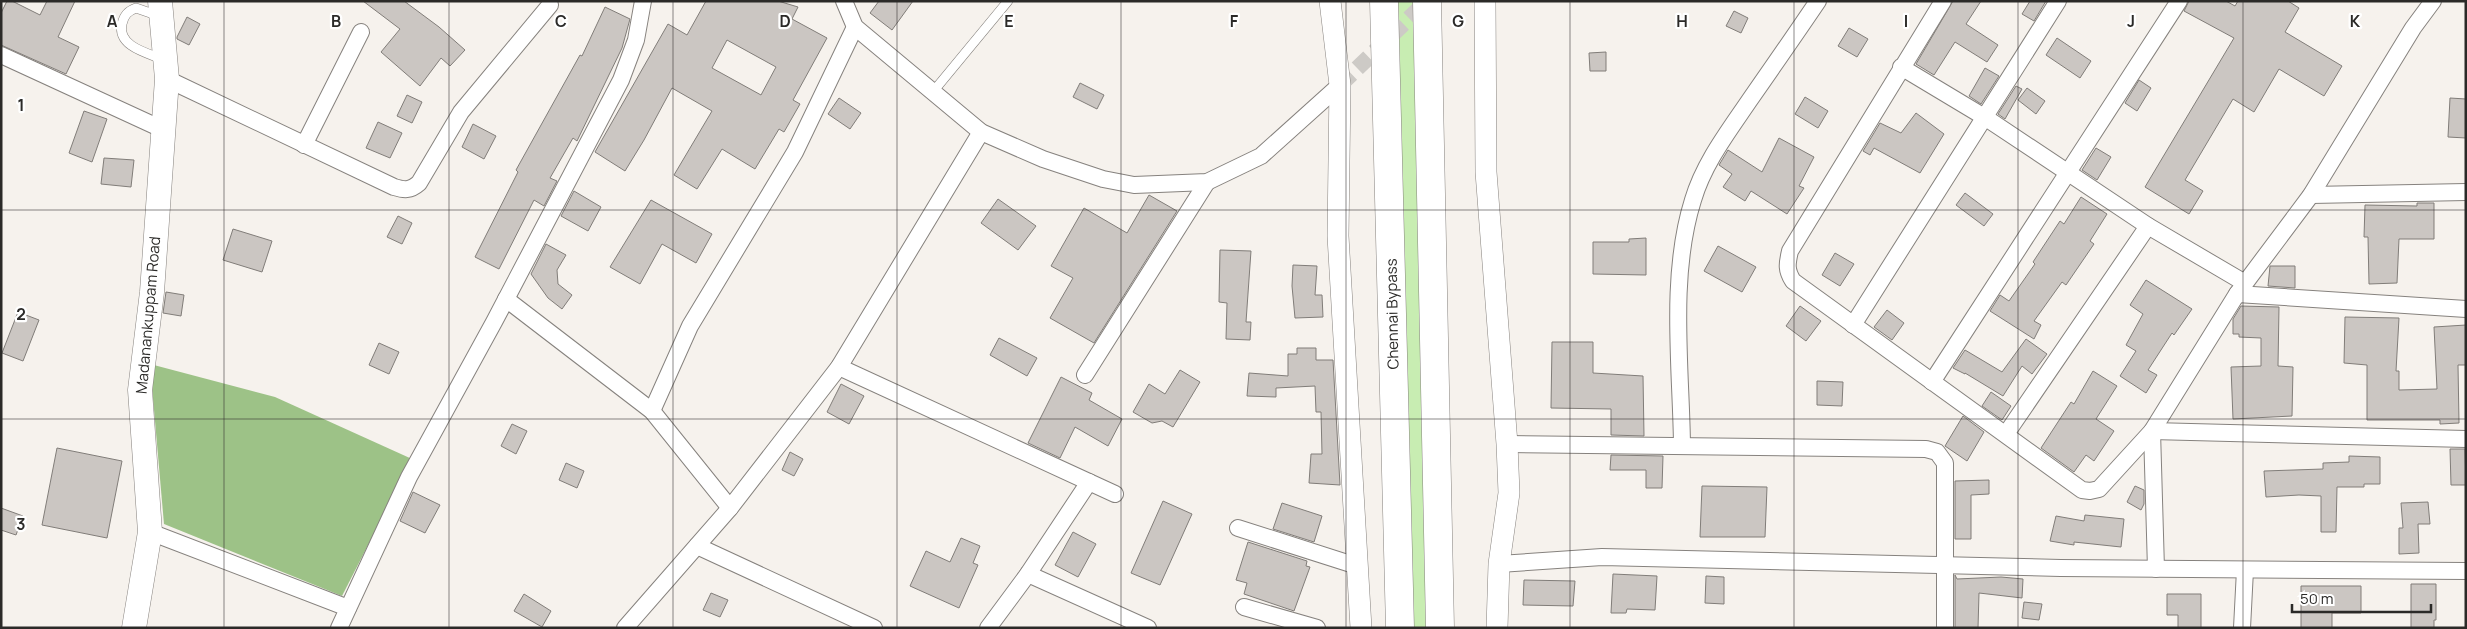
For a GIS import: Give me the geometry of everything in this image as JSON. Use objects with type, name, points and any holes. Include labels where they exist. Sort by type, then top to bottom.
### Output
[{"type":"highway","name":"Chennai Bypass","points":[[1384,1],[1400,628]]},
{"type":"highway","points":[[1427,1],[1440,628]]},
{"type":"main road","name":"Madanankuppam Road","points":[[134,628],[150,532],[140,390],[152,292],[164,130],[166,70],[159,6]]},
{"type":"street","points":[[338,628],[408,477],[506,299],[621,80],[636,40],[642,1]]},
{"type":"street","points":[[844,1],[855,27],[981,132],[1043,159],[1103,180],[1134,185],[1207,182],[1261,156],[1340,86]]},
{"type":"street","points":[[1330,1],[1340,86],[1338,236],[1361,628]]},
{"type":"street","points":[[1485,1],[1486,172],[1507,444],[1508,493],[1499,564],[1497,628]]},
{"type":"street","points":[[1682,445],[1679,286],[1685,233],[1693,199],[1707,166],[1722,141],[1818,1]]},
{"type":"street","points":[[1943,1],[1790,251],[1787,264],[1788,273],[1794,281],[1853,325],[2082,490],[2090,491],[2099,489],[2113,476],[2152,431],[2241,289],[2311,195],[2414,28],[2434,1]]},
{"type":"street","points":[[1853,325],[1986,118],[2058,1]]},
{"type":"street","points":[[1932,382],[2179,1]]},
{"type":"street","points":[[166,70],[304,146],[394,187],[404,190],[413,189],[419,183],[461,112],[548,3]]},
{"type":"street","points":[[652,411],[690,326],[795,152],[855,27]]},
{"type":"street","points":[[304,146],[361,32]]},
{"type":"street","points":[[1,55],[164,130]]},
{"type":"street","points":[[1901,67],[1986,118],[2241,289],[2466,309]]},
{"type":"street","points":[[625,628],[730,508],[840,367],[981,132]]},
{"type":"street","points":[[1085,375],[1207,182]]},
{"type":"street","points":[[2311,195],[2466,192]]},
{"type":"street","points":[[2006,434],[2148,226]]},
{"type":"street","points":[[506,299],[652,411],[730,508]]},
{"type":"street","points":[[840,367],[1115,494]]},
{"type":"street","points":[[2152,431],[2466,439]]},
{"type":"street","points":[[2152,431],[2156,569]]},
{"type":"street","points":[[1507,444],[1926,449],[1937,452],[1946,463],[1945,628]]},
{"type":"street","points":[[988,628],[1028,574],[1089,482]]},
{"type":"street","points":[[1238,528],[1357,566]]},
{"type":"street","points":[[150,532],[348,608]]},
{"type":"street","points":[[697,546],[874,628]]},
{"type":"street","points":[[1499,564],[1602,557],[2156,569],[2466,571]]},
{"type":"street","points":[[2242,628],[2245,570]]},
{"type":"street","points":[[1028,574],[1148,628]]},
{"type":"street","points":[[1244,607],[1318,628]]},
{"type":"lane","points":[[932,93],[1008,1]]},
{"type":"lane","points":[[159,6],[136,8],[129,11],[124,16],[121,27],[125,40],[166,70]]},
{"type":"green space","points":[[1393,1],[1413,1],[1430,628],[1412,628]]},
{"type":"green space","points":[[150,364],[275,397],[412,459],[342,596],[164,524]]},
{"type":"building","points":[[7,1],[12,1],[40,15],[47,1],[75,1],[58,37],[79,47],[66,74],[1,45],[1,13]]},
{"type":"building","points":[[363,1],[404,1],[439,27],[465,50],[450,66],[441,58],[420,86],[381,52],[400,29]]},
{"type":"building","points":[[706,1],[778,1],[798,7],[792,19],[827,38],[793,100],[800,104],[784,132],[779,129],[755,169],[722,149],[697,189],[674,175],[712,111],[672,88],[625,171],[595,152],[668,24],[687,35]],"holes":[[[727,40],[776,67],[761,95],[712,68]]]},
{"type":"building","points":[[879,1],[913,1],[892,30],[870,13]]},
{"type":"building","points":[[1953,1],[1981,1],[1966,24],[1998,45],[1987,62],[1955,42],[1934,75],[1916,64]]},
{"type":"building","points":[[2030,1],[2046,1],[2034,21],[2022,14]]},
{"type":"building","points":[[2189,1],[2226,1],[2235,6],[2238,1],[2288,1],[2299,8],[2285,32],[2342,66],[2324,96],[2279,69],[2254,112],[2233,99],[2185,180],[2203,191],[2189,214],[2145,187],[2234,38],[2184,11]]},
{"type":"building","points":[[605,7],[630,19],[622,48],[577,141],[573,138],[550,178],[557,181],[544,206],[534,200],[499,269],[475,257],[518,172],[516,170],[580,55],[582,56]]},
{"type":"building","points":[[1734,11],[1748,18],[1741,33],[1726,26]]},
{"type":"building","points":[[187,17],[200,24],[189,45],[177,39]]},
{"type":"building","points":[[1849,28],[1868,39],[1857,57],[1838,46]]},
{"type":"building","points":[[2057,38],[2091,61],[2080,78],[2046,55]]},
{"type":"building","points":[[1606,52],[1606,71],[1590,71],[1589,53]]},
{"type":"building","points":[[1985,68],[1999,76],[1981,104],[1969,96]]},
{"type":"building","points":[[2139,80],[2151,88],[2137,111],[2125,103]]},
{"type":"building","points":[[1080,83],[1104,95],[1097,109],[1073,97]]},
{"type":"building","points":[[2016,86],[2022,89],[2005,119],[1998,114]]},
{"type":"building","points":[[2027,88],[2045,101],[2036,114],[2018,100]]},
{"type":"building","points":[[407,95],[422,102],[412,123],[397,116]]},
{"type":"building","points":[[1805,97],[1828,111],[1818,128],[1795,114]]},
{"type":"building","points":[[839,98],[861,113],[850,129],[828,114]]},
{"type":"building","points":[[2450,98],[2466,99],[2466,138],[2448,137]]},
{"type":"building","points":[[84,111],[107,119],[92,162],[69,153]]},
{"type":"building","points":[[1916,113],[1944,134],[1920,173],[1874,148],[1870,155],[1863,151],[1880,123],[1901,133]]},
{"type":"building","points":[[378,122],[402,133],[390,158],[366,148]]},
{"type":"building","points":[[473,124],[496,136],[484,159],[462,147]]},
{"type":"building","points":[[1779,138],[1814,157],[1799,186],[1804,188],[1787,214],[1751,191],[1745,201],[1723,187],[1732,174],[1719,165],[1728,150],[1762,172]]},
{"type":"building","points":[[2096,148],[2111,157],[2097,180],[2082,170]]},
{"type":"building","points":[[104,158],[134,160],[131,187],[101,184]]},
{"type":"building","points":[[574,191],[601,207],[588,231],[561,216]]},
{"type":"building","points":[[1965,193],[1993,214],[1984,226],[1956,205]]},
{"type":"building","points":[[1149,195],[1177,211],[1094,343],[1050,318],[1073,278],[1051,266],[1084,208],[1127,233]]},
{"type":"building","points":[[2081,197],[2107,214],[2090,241],[2094,244],[2066,285],[2062,282],[2034,321],[2041,325],[2034,339],[1990,311],[2000,295],[2009,301],[2035,264],[2033,262],[2060,221],[2064,224]]},
{"type":"building","points":[[998,199],[1036,226],[1018,250],[981,223]]},
{"type":"building","points":[[651,200],[712,234],[696,263],[662,244],[640,284],[610,267]]},
{"type":"building","points":[[2417,203],[2434,203],[2434,239],[2399,239],[2397,283],[2369,284],[2368,237],[2364,237],[2365,205],[2417,206]]},
{"type":"building","points":[[398,216],[412,223],[402,244],[387,237]]},
{"type":"building","points":[[233,229],[272,241],[262,272],[223,260]]},
{"type":"building","points":[[1646,238],[1646,275],[1593,274],[1593,242],[1629,242],[1629,239]]},
{"type":"building","points":[[546,244],[566,255],[557,270],[558,284],[572,295],[562,309],[548,298],[531,274]]},
{"type":"building","points":[[1718,246],[1756,267],[1742,292],[1704,271]]},
{"type":"building","points":[[1220,250],[1251,251],[1246,322],[1251,322],[1250,340],[1226,339],[1227,303],[1219,302]]},
{"type":"building","points":[[1835,253],[1854,264],[1840,286],[1822,275]]},
{"type":"building","points":[[1293,265],[1317,266],[1315,295],[1322,295],[1323,317],[1295,318],[1292,286]]},
{"type":"building","points":[[2270,266],[2295,266],[2295,288],[2268,286]]},
{"type":"building","points":[[2146,280],[2192,309],[2174,335],[2172,333],[2148,370],[2157,375],[2146,393],[2120,376],[2136,351],[2126,345],[2143,314],[2130,305]]},
{"type":"building","points":[[166,292],[184,295],[181,316],[163,313]]},
{"type":"building","points":[[1800,306],[1821,321],[1806,341],[1786,326]]},
{"type":"building","points":[[2241,306],[2279,307],[2278,366],[2293,367],[2292,416],[2233,419],[2231,367],[2261,366],[2261,338],[2239,337],[2239,334],[2233,334],[2233,319]]},
{"type":"building","points":[[1887,310],[1904,323],[1892,340],[1874,327]]},
{"type":"building","points":[[18,312],[39,320],[23,361],[2,353]]},
{"type":"building","points":[[2345,317],[2399,318],[2396,371],[2399,371],[2399,390],[2437,389],[2434,327],[2466,325],[2466,365],[2458,365],[2459,423],[2440,424],[2440,420],[2367,420],[2367,365],[2344,363]]},
{"type":"building","points":[[999,338],[1037,358],[1027,376],[990,355]]},
{"type":"building","points":[[2026,339],[2047,354],[2032,374],[2022,366],[2003,396],[1965,373],[1953,368],[1965,350],[2002,372]]},
{"type":"building","points":[[1552,342],[1593,342],[1593,373],[1643,376],[1644,436],[1611,435],[1611,409],[1551,408]]},
{"type":"building","points":[[379,343],[399,352],[389,374],[369,365]]},
{"type":"building","points":[[1297,348],[1316,348],[1316,360],[1333,360],[1340,485],[1309,483],[1311,454],[1322,454],[1321,412],[1316,412],[1315,386],[1276,388],[1276,397],[1247,396],[1249,373],[1288,376],[1288,354],[1297,354]]},
{"type":"building","points":[[1180,370],[1200,382],[1173,427],[1162,421],[1152,423],[1133,412],[1149,384],[1165,394]]},
{"type":"building","points":[[2093,371],[2117,386],[2096,419],[2114,431],[2094,461],[2086,455],[2074,472],[2041,448],[2071,402],[2074,404]]},
{"type":"building","points":[[1061,377],[1092,393],[1089,400],[1122,419],[1108,446],[1075,427],[1060,458],[1028,443]]},
{"type":"building","points":[[1817,381],[1843,382],[1842,406],[1817,405]]},
{"type":"building","points":[[841,384],[864,396],[849,424],[827,412]]},
{"type":"building","points":[[1991,392],[2011,406],[2002,420],[1982,406]]},
{"type":"building","points":[[1963,416],[1984,432],[1967,461],[1945,446]]},
{"type":"building","points":[[512,424],[527,431],[516,454],[501,446]]},
{"type":"building","points":[[57,448],[122,461],[107,538],[42,525]]},
{"type":"building","points":[[2450,449],[2465,449],[2466,485],[2451,485]]},
{"type":"building","points":[[790,452],[803,459],[794,476],[782,470]]},
{"type":"building","points":[[1611,455],[1663,456],[1662,488],[1646,488],[1646,470],[1610,470]]},
{"type":"building","points":[[2349,456],[2380,457],[2380,484],[2364,484],[2364,487],[2337,487],[2336,532],[2321,532],[2321,496],[2266,497],[2264,471],[2323,469],[2323,463],[2349,462]]},
{"type":"building","points":[[566,463],[584,471],[577,488],[559,480]]},
{"type":"building","points":[[1989,480],[1989,494],[1971,495],[1971,539],[1955,539],[1955,481]]},
{"type":"building","points":[[1702,486],[1767,487],[1765,537],[1700,537]]},
{"type":"building","points":[[2135,486],[2144,490],[2144,504],[2141,510],[2127,502]]},
{"type":"building","points":[[413,492],[440,505],[425,533],[400,521]]},
{"type":"building","points":[[1163,501],[1192,514],[1160,585],[1131,573]]},
{"type":"building","points":[[2428,502],[2430,524],[2418,524],[2419,553],[2399,554],[2399,528],[2403,528],[2401,503]]},
{"type":"building","points":[[1282,503],[1322,516],[1314,542],[1273,529]]},
{"type":"building","points":[[1,508],[23,516],[16,535],[1,530]]},
{"type":"building","points":[[2085,515],[2124,519],[2121,547],[2074,542],[2074,545],[2050,541],[2056,516],[2084,521]]},
{"type":"building","points":[[1073,532],[1096,544],[1078,577],[1055,565]]},
{"type":"building","points":[[961,538],[980,546],[973,563],[978,565],[959,608],[910,586],[926,551],[950,562]]},
{"type":"building","points":[[1248,542],[1307,561],[1306,566],[1310,567],[1294,611],[1244,594],[1247,583],[1236,580]]},
{"type":"building","points":[[1613,574],[1657,576],[1655,610],[1627,609],[1626,613],[1611,613]]},
{"type":"building","points":[[1955,575],[1957,579],[2001,577],[2023,579],[2022,598],[1979,593],[1978,628],[1955,628]]},
{"type":"building","points":[[1706,576],[1724,577],[1724,604],[1705,603]]},
{"type":"building","points":[[1524,580],[1575,581],[1573,606],[1523,605]]},
{"type":"building","points":[[2411,584],[2436,584],[2436,620],[2434,620],[2434,628],[2411,628]]},
{"type":"building","points":[[2301,586],[2361,586],[2361,613],[2332,613],[2332,628],[2301,628]]},
{"type":"building","points":[[711,593],[728,600],[720,617],[703,610]]},
{"type":"building","points":[[524,594],[551,611],[542,627],[514,611]]},
{"type":"building","points":[[2167,594],[2201,594],[2201,628],[2178,628],[2178,615],[2167,615]]},
{"type":"building","points":[[2024,602],[2042,604],[2039,620],[2022,618]]},
{"type":"tunnel","points":[[1340,85],[1427,1]]}]
